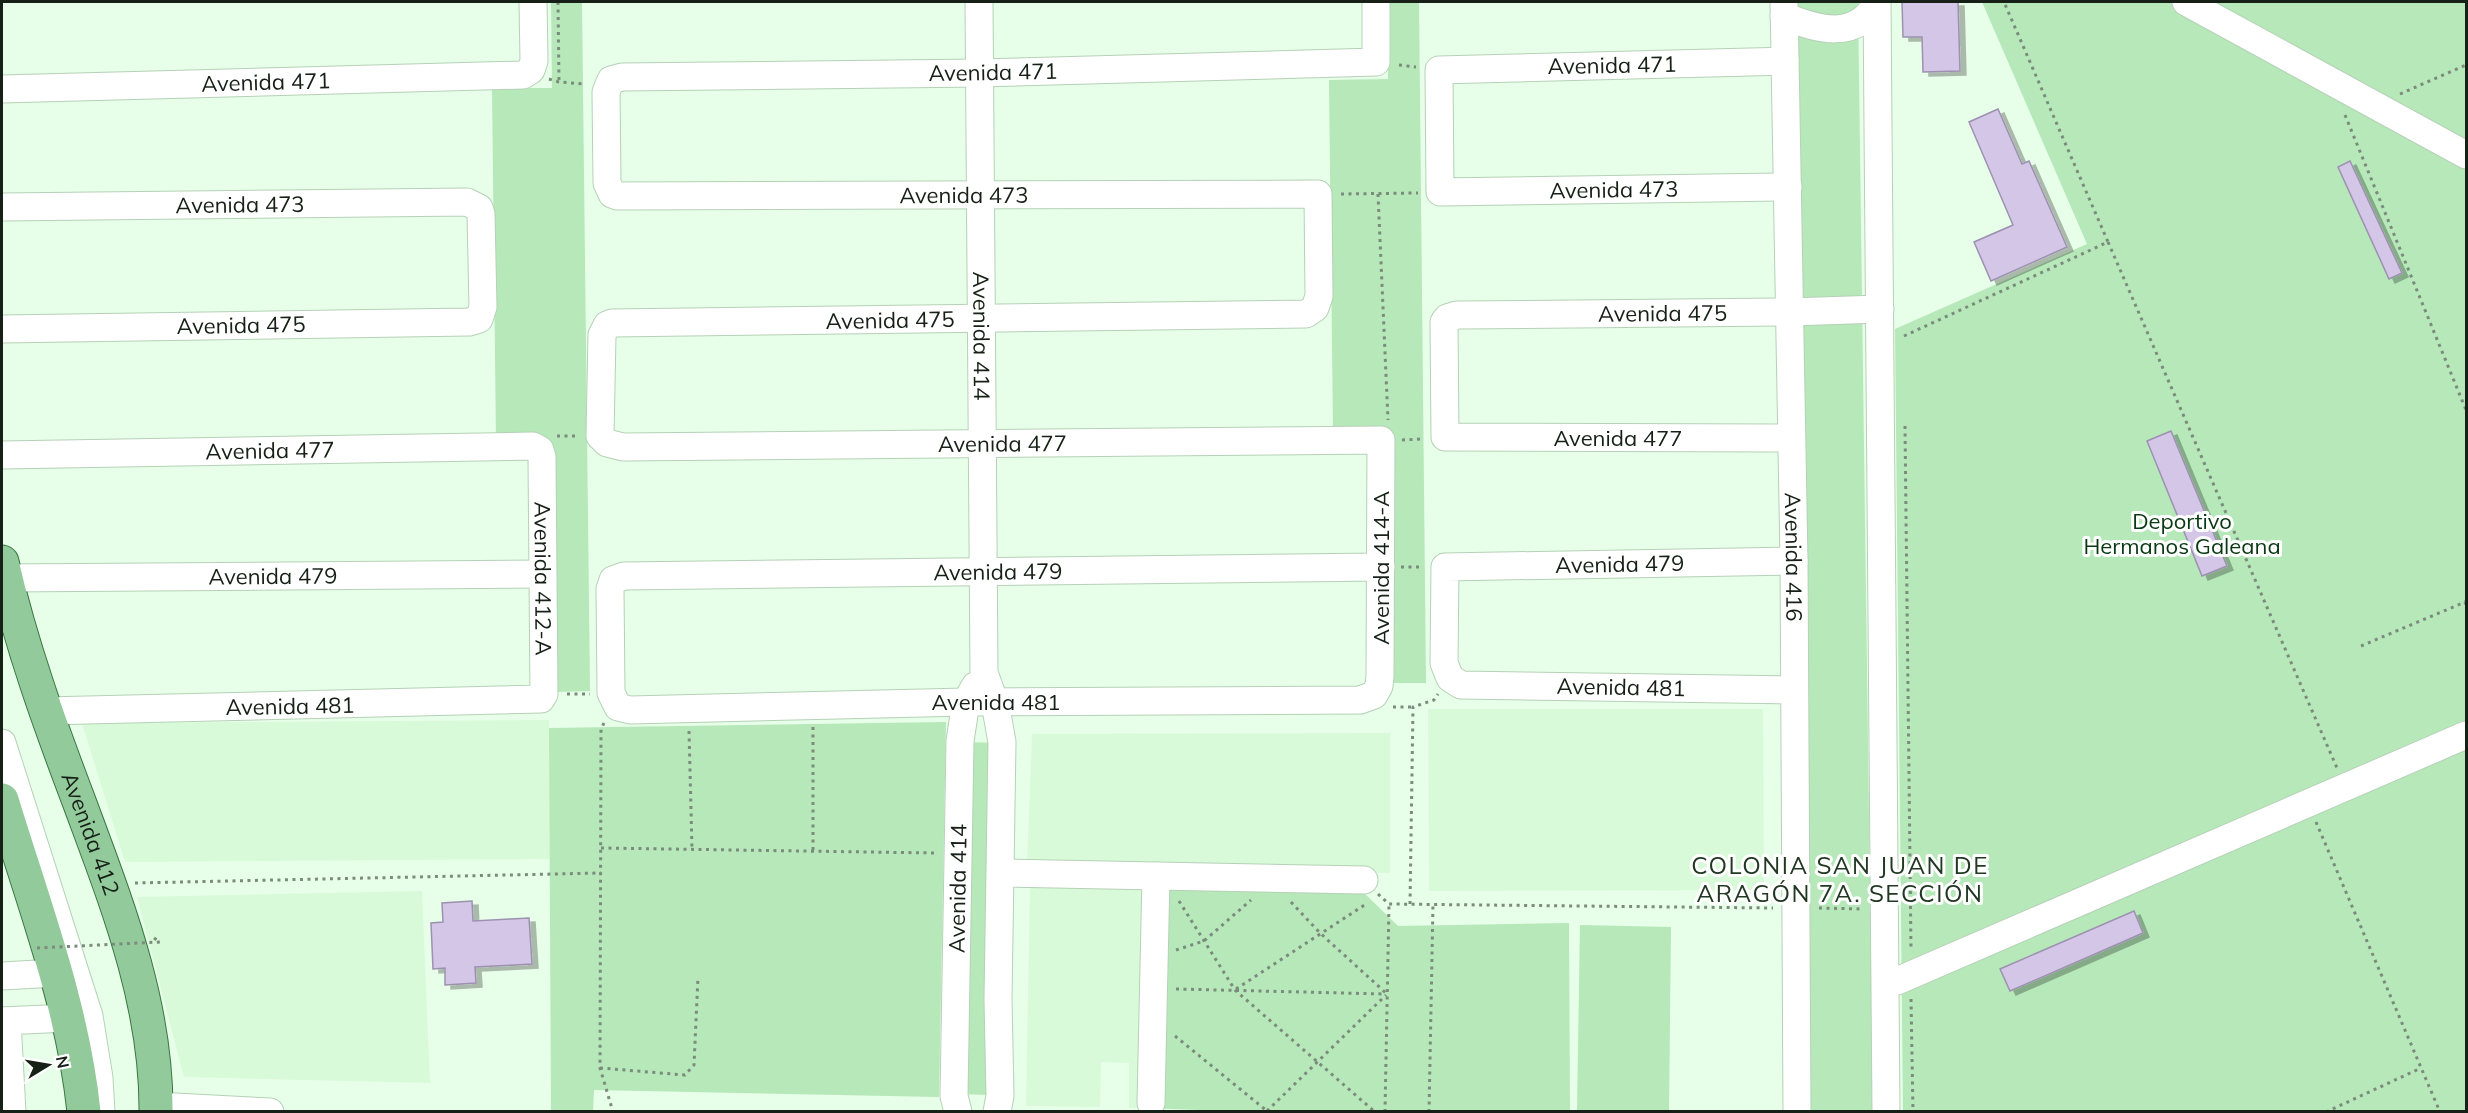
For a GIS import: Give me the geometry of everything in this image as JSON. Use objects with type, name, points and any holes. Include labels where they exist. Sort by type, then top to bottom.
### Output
[{"type":"main road","name":"Avenida 412","points":[[3,570],[45,711],[123,921],[152,1044],[156,1109]]},
{"type":"main road","points":[[2,800],[46,961],[68,1018],[80,1071],[84,1112]]},
{"type":"street","points":[[531,70],[534,61],[533,2]]},
{"type":"street","name":"Avenida 414","points":[[979,2],[984,672],[995,703],[1002,742],[998,999],[1000,1095],[996,1112]]},
{"type":"street","points":[[1376,2],[1376,62]]},
{"type":"street","points":[[1784,9],[1809,27],[1830,30],[1851,26],[1870,17],[1877,2]]},
{"type":"street","points":[[1877,2],[1886,1112]]},
{"type":"street","points":[[2186,2],[2466,155]]},
{"type":"street","name":"Avenida 416","points":[[1784,9],[1794,561],[1797,1112]]},
{"type":"street","name":"Avenida 471","points":[[1439,70],[1785,61]]},
{"type":"street","name":"Avenida 471","points":[[609,83],[622,77],[980,73],[1376,62]]},
{"type":"street","name":"Avenida 471","points":[[2,89],[523,75],[531,70]]},
{"type":"street","points":[[1439,70],[1440,192]]},
{"type":"street","name":"Avenida 473","points":[[609,83],[607,183],[612,194],[621,197],[1318,194]]},
{"type":"street","name":"Avenida 473","points":[[1440,192],[1788,187]]},
{"type":"street","name":"Avenida 475","points":[[612,441],[602,335],[607,325],[619,323],[1306,314],[1315,308],[1319,296],[1318,194]]},
{"type":"street","name":"Avenida 473","points":[[2,207],[467,202],[479,208],[482,221],[483,307],[480,319]]},
{"type":"street","name":"Avenida 475","points":[[1445,438],[1443,327],[1446,318],[1457,315],[1880,309]]},
{"type":"street","name":"Avenida 475","points":[[2,329],[469,322],[480,319]]},
{"type":"street","name":"Avenida 477","points":[[1445,438],[1790,438]]},
{"type":"street","name":"Avenida 477","points":[[612,441],[983,443],[1385,440]]},
{"type":"street","name":"Avenida 414-A","points":[[1374,695],[1379,686],[1380,676],[1385,440]]},
{"type":"street","name":"Avenida 477","points":[[2,455],[533,446],[540,450]]},
{"type":"street","name":"Avenida 412-A","points":[[539,697],[542,574],[542,457],[540,450]]},
{"type":"street","name":"Avenida 479","points":[[1444,567],[1794,561]]},
{"type":"street","name":"Avenida 479","points":[[615,700],[610,589],[614,580],[624,576],[1381,567]]},
{"type":"street","points":[[1444,567],[1444,663],[1450,678]]},
{"type":"street","name":"Avenida 479","points":[[3,570],[542,574]]},
{"type":"street","name":"Avenida 414","points":[[958,1112],[954,1096],[960,741],[966,702],[984,672]]},
{"type":"street","name":"Avenida 481","points":[[1450,678],[1461,685],[1794,690]]},
{"type":"street","name":"Avenida 481","points":[[615,700],[630,710],[966,702],[1360,700],[1374,695]]},
{"type":"street","name":"Avenida 481","points":[[45,711],[539,697]]},
{"type":"street","points":[[1904,978],[2466,735]]},
{"type":"street","points":[[2,743],[89,1016],[99,1078],[101,1112]]},
{"type":"street","points":[[1000,873],[1276,878],[1371,888]]},
{"type":"street","points":[[1150,1103],[1154,957],[1160,876]]},
{"type":"street","points":[[2,976],[46,961]]},
{"type":"street","points":[[12,1112],[4,1021],[68,1018]]},
{"type":"street","points":[[156,1109],[270,1112]]},
{"type":"path","points":[[558,2],[559,82]]},
{"type":"path","points":[[2004,2],[2346,788]]},
{"type":"path","points":[[1376,62],[1439,70]]},
{"type":"path","points":[[2375,105],[2466,65]]},
{"type":"path","points":[[531,70],[559,82],[609,83]]},
{"type":"path","points":[[2331,80],[2466,410]]},
{"type":"path","points":[[1318,194],[1440,192]]},
{"type":"path","points":[[1378,194],[1385,440],[1445,438]]},
{"type":"path","points":[[1904,346],[1904,334],[2108,242]]},
{"type":"path","points":[[1905,417],[1904,978],[1912,1112]]},
{"type":"path","points":[[540,450],[546,436],[612,441]]},
{"type":"path","points":[[1381,567],[1444,567]]},
{"type":"path","points":[[2361,646],[2465,602],[2466,606]]},
{"type":"path","points":[[1410,904],[1413,707],[1434,700],[1450,678]]},
{"type":"path","points":[[539,697],[615,700]]},
{"type":"path","points":[[813,705],[813,851]]},
{"type":"path","points":[[688,708],[692,849]]},
{"type":"path","points":[[602,729],[600,1068],[613,1112]]},
{"type":"path","points":[[2308,804],[2440,1112]]},
{"type":"path","points":[[601,848],[957,853]]},
{"type":"path","points":[[110,884],[601,873]]},
{"type":"path","points":[[1160,876],[1235,990],[1375,1112]]},
{"type":"path","points":[[1154,957],[1204,941],[1276,878],[1292,903],[1320,933],[1387,994]]},
{"type":"path","points":[[1235,990],[1320,933],[1371,888]]},
{"type":"path","points":[[1385,1112],[1389,904],[1884,909]]},
{"type":"path","points":[[1429,1112],[1433,904]]},
{"type":"path","points":[[46,961],[160,942]]},
{"type":"path","points":[[600,1068],[685,1075],[694,1065],[698,977]]},
{"type":"path","points":[[1153,988],[1387,994]]},
{"type":"path","points":[[1152,1018],[1267,1111],[1387,994]]},
{"type":"path","points":[[2326,1112],[2421,1068]]},
{"type":"shaded area","points":[[1428,709],[1763,709],[1764,890],[1429,891]]},
{"type":"shaded area","points":[[549,720],[550,859],[125,862],[82,723]]},
{"type":"shaded area","points":[[1390,733],[1390,873],[1027,866],[1032,734]]},
{"type":"shaded area","points":[[1030,886],[1147,888],[1143,1108],[1129,1108],[1129,1063],[1101,1062],[1100,1107],[1026,1106]]},
{"type":"shaded area","points":[[422,891],[430,1083],[184,1077],[137,897]]},
{"type":"green space","points":[[551,2],[582,2],[590,691],[553,692],[550,440],[496,441],[492,88],[552,88]]},
{"type":"green space","points":[[1388,2],[1419,2],[1426,683],[1390,683],[1387,432],[1333,432],[1329,80],[1388,79]]},
{"type":"green space","points":[[1792,2],[1858,2],[1873,1111],[1804,1111]]},
{"type":"green space","name":"Deportivo Hermanos Galeana","points":[[1982,2],[2466,2],[2466,1111],[1903,1111],[1895,329],[2087,244]]},
{"type":"green space","points":[[946,722],[939,1097],[594,1090],[593,1111],[551,1111],[549,728]]},
{"type":"green space","points":[[964,742],[1001,743],[988,1095],[957,1094]]},
{"type":"green space","points":[[1147,888],[1361,890],[1398,926],[1569,923],[1570,1111],[1257,1112],[1143,1108]]},
{"type":"green space","points":[[1580,925],[1671,927],[1669,1111],[1577,1111]]},
{"type":"building","points":[[1902,2],[1958,2],[1960,71],[1923,72],[1922,37],[1903,37]]},
{"type":"building","points":[[1998,109],[2022,164],[2029,161],[2067,247],[1991,281],[1974,242],[2013,225],[1969,122]]},
{"type":"building","points":[[2350,161],[2402,273],[2389,279],[2338,167]]},
{"type":"building","points":[[2171,431],[2227,566],[2202,576],[2147,441]]},
{"type":"building","points":[[472,901],[473,921],[529,918],[532,964],[475,967],[476,983],[445,985],[445,968],[433,969],[431,923],[443,922],[442,903]]},
{"type":"building","points":[[2134,911],[2143,933],[2010,991],[2000,969]]},
{"type":"district","name":"COLONIA SAN JUAN DE ARAGÓN 7A. SECCIÓN","points":[[1840,879]]}]
